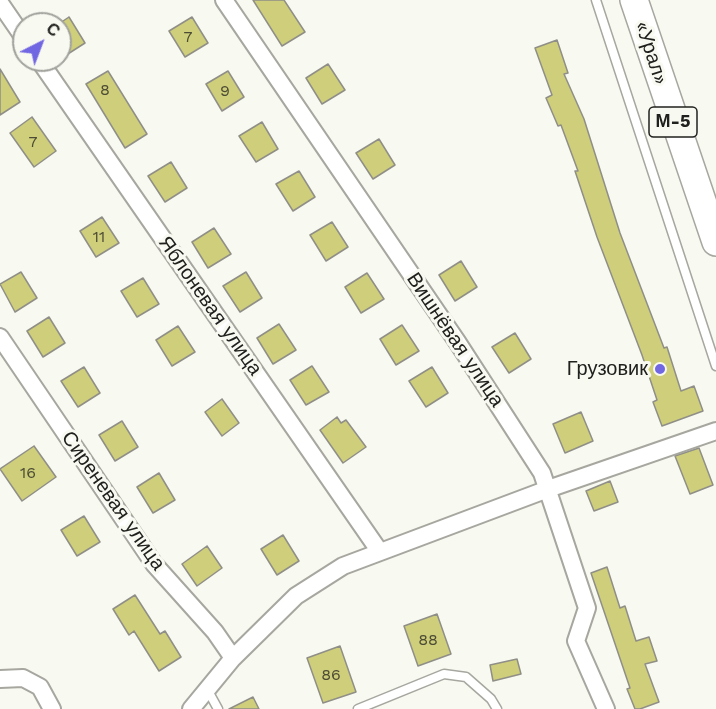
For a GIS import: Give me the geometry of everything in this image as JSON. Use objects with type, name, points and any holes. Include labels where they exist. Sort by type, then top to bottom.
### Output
[{"type":"highway","name":"«Урал»","points":[[634,0],[716,242]]},
{"type":"street","name":"Вишнёвая улица","points":[[224,0],[458,343],[542,473],[587,608],[576,641],[606,709]]},
{"type":"street","points":[[0,3],[12,20]]},
{"type":"street","name":"Яблоневая улица","points":[[47,72],[380,552]]},
{"type":"street","name":"Сиреневая улица","points":[[0,337],[154,564],[215,632],[233,658]]},
{"type":"street","points":[[191,709],[233,658],[296,596],[343,566],[548,489],[716,431]]},
{"type":"street","points":[[0,679],[23,678],[40,687],[52,709]]},
{"type":"lane","points":[[596,0],[716,366]]},
{"type":"lane","points":[[358,709],[444,674],[466,677],[491,699],[497,709]]},
{"type":"lane","points":[[207,689],[218,709]]},
{"type":"building","points":[[253,0],[284,0],[305,32],[282,46]]},
{"type":"building","points":[[192,17],[208,43],[185,57],[169,31]]},
{"type":"building","points":[[72,22],[85,43],[72,51]]},
{"type":"building","points":[[557,40],[568,73],[564,74],[584,119],[620,233],[664,348],[667,347],[681,391],[694,386],[703,411],[662,426],[653,402],[657,400],[597,237],[575,171],[578,171],[561,125],[558,126],[546,98],[552,95],[535,48]]},
{"type":"building","points":[[328,64],[345,90],[322,104],[306,78]]},
{"type":"building","points":[[0,69],[20,102],[0,115]]},
{"type":"building","points":[[108,71],[147,134],[125,148],[86,84]]},
{"type":"building","points":[[228,71],[244,97],[222,111],[206,84]]},
{"type":"building","points":[[32,117],[56,151],[34,167],[10,133]]},
{"type":"building","points":[[262,122],[278,149],[256,162],[239,136]]},
{"type":"building","points":[[379,139],[395,165],[373,179],[356,153]]},
{"type":"building","points":[[171,162],[187,188],[165,202],[148,176]]},
{"type":"building","points":[[299,171],[315,197],[293,211],[276,184]]},
{"type":"building","points":[[102,217],[119,243],[96,257],[80,231]]},
{"type":"building","points":[[332,222],[348,247],[326,261],[310,235]]},
{"type":"building","points":[[214,228],[231,254],[208,268],[192,242]]},
{"type":"building","points":[[461,261],[477,287],[455,301],[439,275]]},
{"type":"building","points":[[21,272],[37,298],[15,312],[0,284]]},
{"type":"building","points":[[246,272],[262,298],[240,312],[223,286]]},
{"type":"building","points":[[367,273],[384,299],[361,313],[345,287]]},
{"type":"building","points":[[143,278],[159,304],[137,317],[121,291]]},
{"type":"building","points":[[49,317],[65,343],[43,357],[27,331]]},
{"type":"building","points":[[279,324],[296,350],[273,364],[257,338]]},
{"type":"building","points":[[402,325],[419,351],[396,365],[380,339]]},
{"type":"building","points":[[178,326],[195,352],[172,366],[156,340]]},
{"type":"building","points":[[515,333],[531,359],[509,373],[492,347]]},
{"type":"building","points":[[312,366],[329,392],[306,405],[290,380]]},
{"type":"building","points":[[84,367],[100,393],[78,407],[61,381]]},
{"type":"building","points":[[432,367],[448,393],[426,407],[409,381]]},
{"type":"building","points":[[222,399],[239,423],[222,436],[205,412]]},
{"type":"building","points":[[581,412],[593,441],[565,453],[553,424]]},
{"type":"building","points":[[337,417],[341,423],[346,420],[366,447],[343,463],[320,430]]},
{"type":"building","points":[[122,421],[138,447],[115,461],[99,435]]},
{"type":"building","points":[[34,446],[56,477],[22,501],[0,469]]},
{"type":"building","points":[[699,448],[713,485],[690,494],[675,456]]},
{"type":"building","points":[[159,473],[175,500],[153,513],[137,487]]},
{"type":"building","points":[[610,481],[618,502],[594,511],[586,491]]},
{"type":"building","points":[[84,516],[100,542],[77,556],[61,530]]},
{"type":"building","points":[[283,535],[299,561],[277,575],[261,549]]},
{"type":"building","points":[[207,546],[222,568],[197,586],[182,564]]},
{"type":"building","points":[[607,567],[620,608],[625,606],[636,641],[649,637],[657,661],[645,664],[659,702],[640,709],[635,709],[627,689],[630,688],[591,573]]},
{"type":"building","points":[[135,595],[160,634],[165,631],[181,657],[159,671],[134,631],[129,635],[113,609]]},
{"type":"building","points":[[437,614],[451,654],[418,666],[404,626]]},
{"type":"building","points":[[340,646],[356,692],[323,703],[307,658]]},
{"type":"building","points":[[517,659],[521,674],[493,681],[490,665]]},
{"type":"building","points":[[253,697],[259,709],[229,709]]},
{"type":"place","name":"Грузовик","points":[[660,369]]}]
